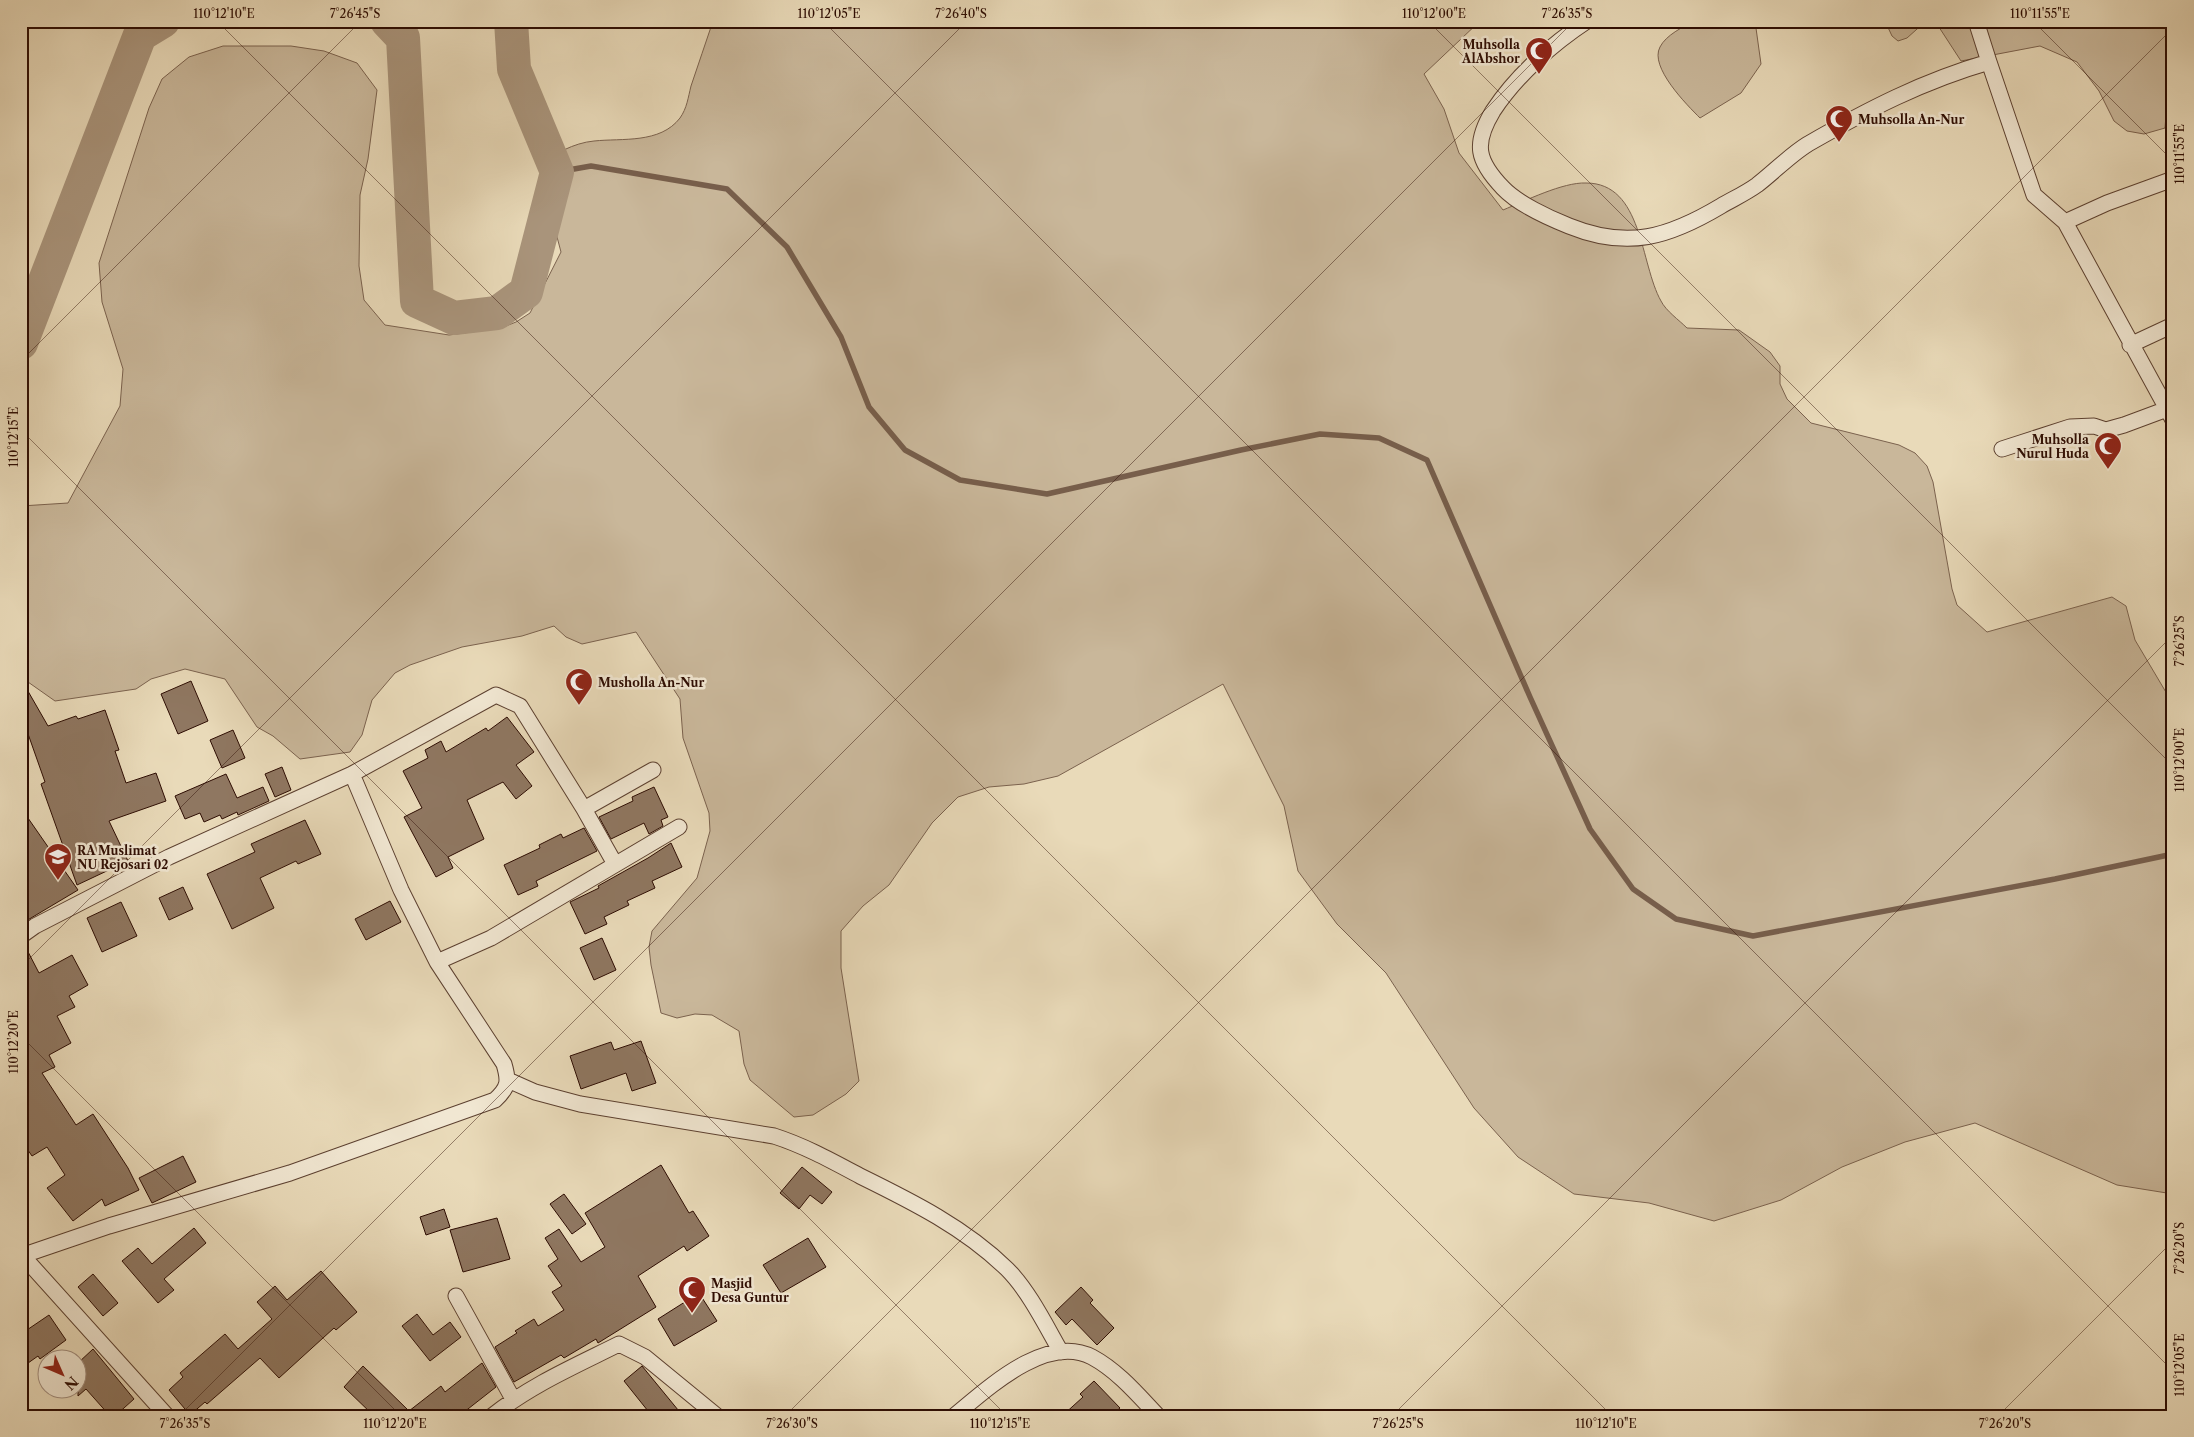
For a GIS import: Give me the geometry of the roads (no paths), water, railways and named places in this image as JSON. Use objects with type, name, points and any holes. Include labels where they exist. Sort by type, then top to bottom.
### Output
[{"type":"street","points":[[1586,21],[1566,35],[1504,95],[1486,123],[1478,152],[1488,172],[1507,192],[1553,220],[1588,234],[1629,239],[1657,236],[1689,225],[1756,186],[1806,146],[1899,94],[1946,75],[1989,62]]},
{"type":"street","points":[[1976,21],[2034,195],[2065,222],[2130,345],[2170,415],[2106,430],[2094,426],[2070,427],[2002,449]]},
{"type":"street","points":[[2065,222],[2107,203],[2173,179]]},
{"type":"street","points":[[2130,345],[2173,326]]},
{"type":"street","points":[[21,936],[35,926],[169,857],[352,774],[496,695],[520,706],[584,809],[615,864]]},
{"type":"street","points":[[584,809],[653,770]]},
{"type":"street","points":[[167,1416],[22,1255],[109,1226],[290,1173],[495,1100],[503,1093],[508,1080],[504,1064],[437,962],[401,890],[352,774]]},
{"type":"street","points":[[437,962],[491,938],[679,827]]},
{"type":"street","points":[[508,1080],[535,1092],[580,1104],[774,1136],[796,1143],[936,1214],[972,1239],[1008,1270],[1036,1309],[1061,1352]]},
{"type":"street","points":[[456,1296],[513,1400]]},
{"type":"street","points":[[492,1416],[513,1400],[554,1376],[619,1344],[644,1357],[717,1416]]},
{"type":"street","points":[[954,1416],[1000,1379],[1034,1358],[1072,1351],[1091,1356],[1117,1374],[1158,1416]]},
{"type":"waterway","points":[[21,343],[140,35],[163,21]]},
{"type":"waterway","points":[[387,21],[403,38],[417,301],[454,318],[497,313],[526,292],[557,172],[514,69],[511,21]]},
{"type":"waterway","points":[[557,172],[591,166],[727,189],[787,247],[841,337],[869,407],[905,450],[960,480],[1047,494],[1320,434],[1379,438],[1427,460],[1530,697],[1590,829],[1633,889],[1676,919],[1753,936],[2055,879],[2173,854]]},
{"type":"place","name":"Muhsolla AlAbshor","points":[[1539,75]]},
{"type":"place","name":"Muhsolla An-Nur","points":[[1839,143]]},
{"type":"place","name":"Muhsolla Nurul Huda","points":[[2108,470]]},
{"type":"place","name":"Musholla An-Nur","points":[[579,706]]},
{"type":"place","name":"RA Muslimat NU Rejosari 02","points":[[58,881]]},
{"type":"place","name":"Masjid Desa Guntur","points":[[692,1314]]}]
